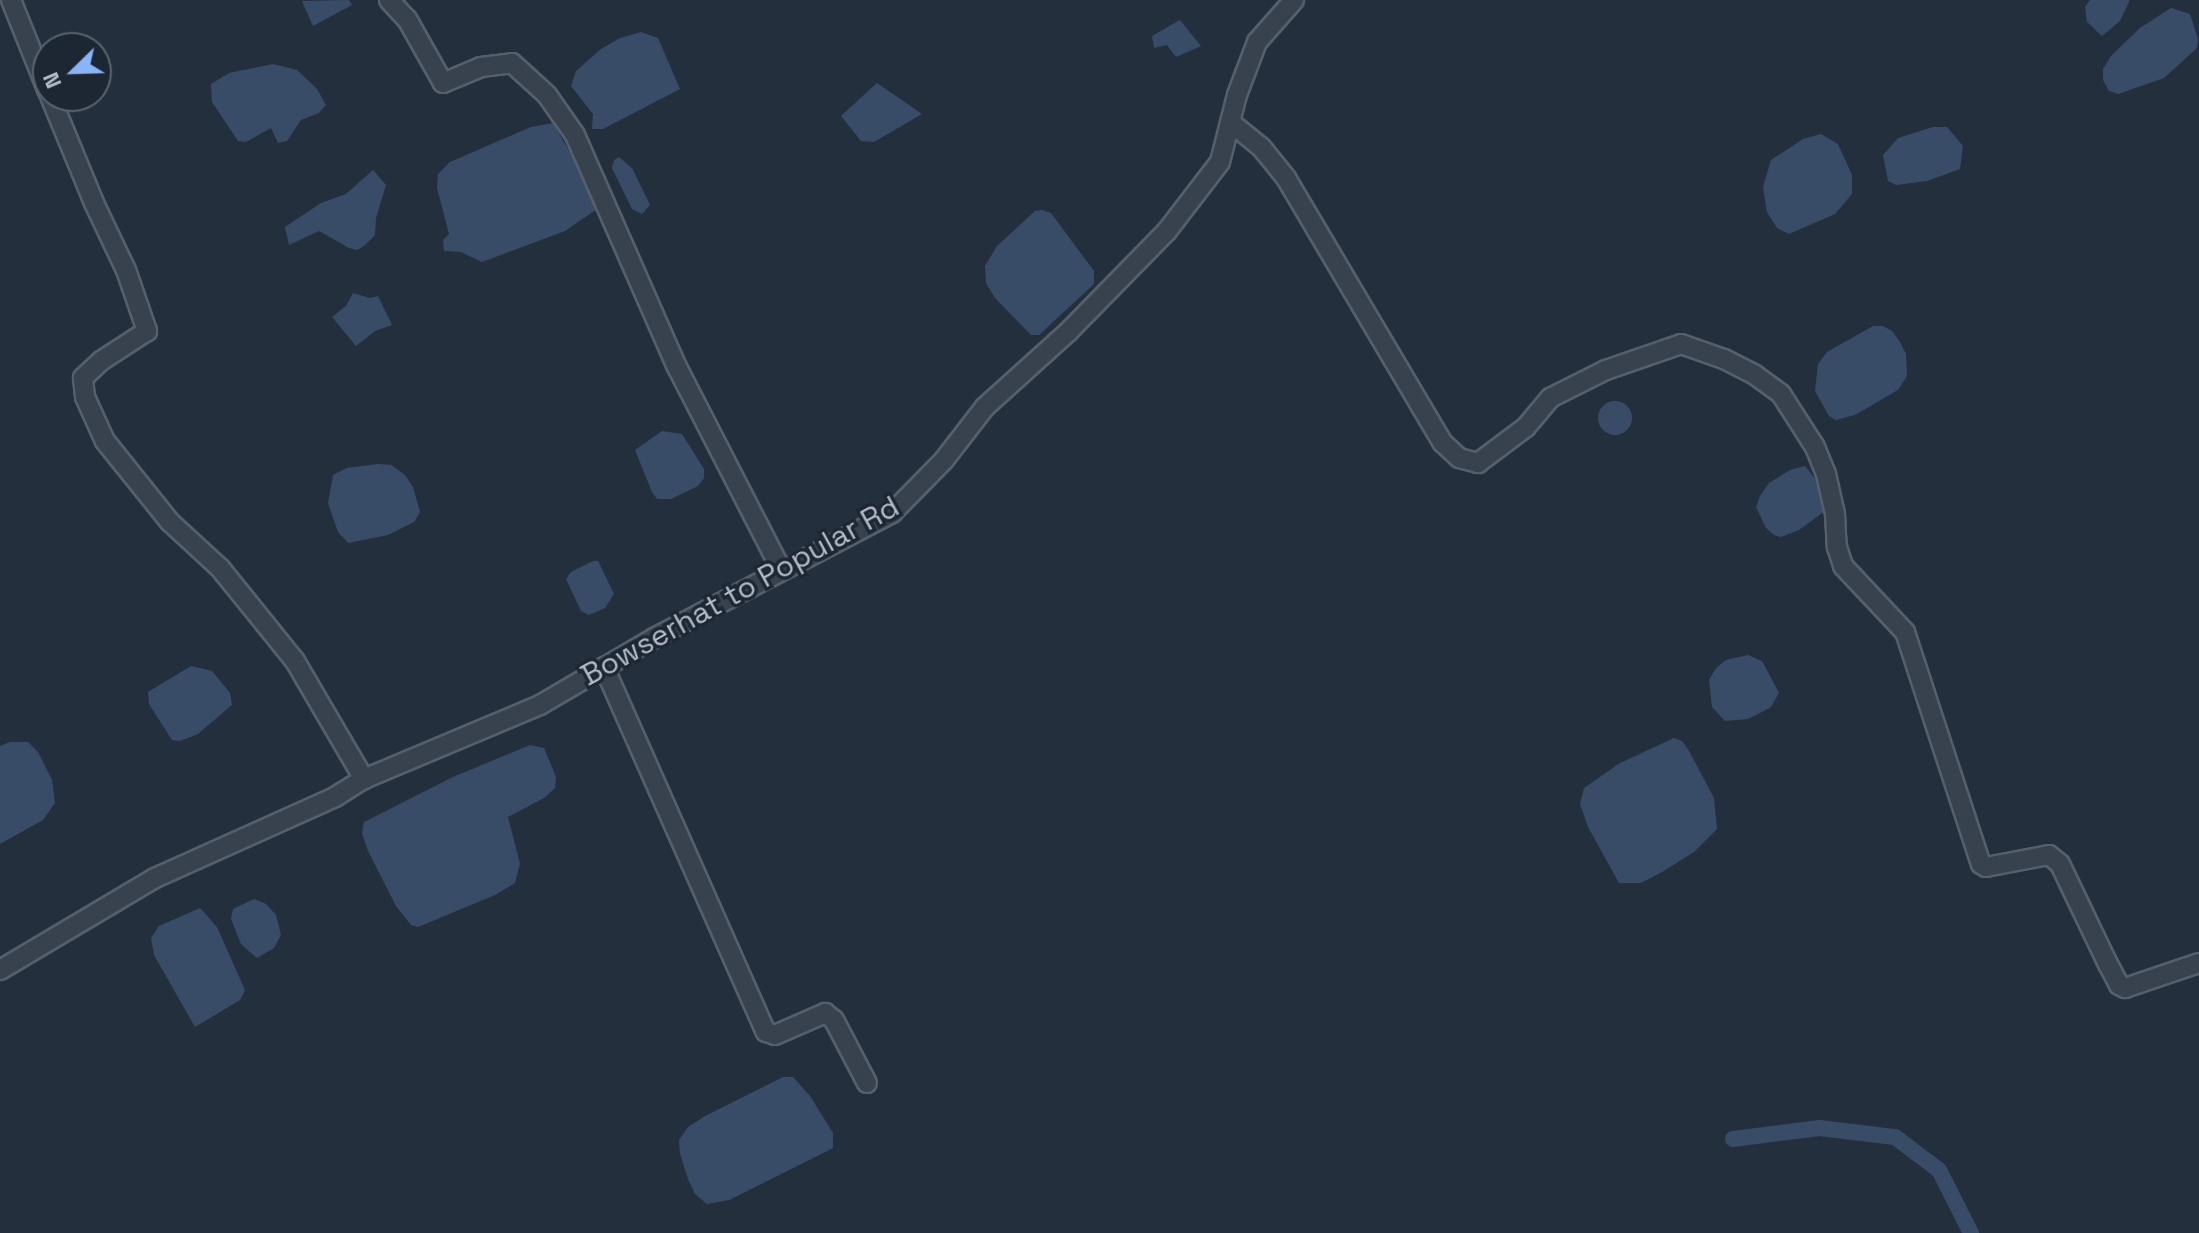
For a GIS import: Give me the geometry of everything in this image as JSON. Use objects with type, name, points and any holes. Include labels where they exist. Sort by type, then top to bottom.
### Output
[{"type":"street","points":[[11,0],[32,52]]},
{"type":"street","points":[[389,0],[407,19],[443,83],[481,67],[512,63],[547,95],[568,125],[677,367],[782,571]]},
{"type":"street","name":"Bowserhat to Popular Rd","points":[[0,970],[155,878],[335,797],[364,779],[540,705],[604,667],[892,513],[944,460],[985,407],[1068,332],[1167,231],[1220,162],[1257,42],[1294,0]]},
{"type":"street","points":[[56,112],[126,270],[147,331],[101,361],[83,378],[85,397],[105,441],[170,522],[220,568],[295,661],[364,779]]},
{"type":"street","points":[[1230,122],[1261,147],[1286,178],[1443,443],[1459,458],[1478,463],[1526,427],[1550,398],[1606,370],[1681,344],[1724,359],[1755,375],[1781,394],[1815,447],[1826,474],[1835,514],[1837,547],[1843,566],[1905,632],[1981,864],[1986,867],[2049,855],[2060,864],[2114,975],[2125,988],[2199,963]]},
{"type":"street","points":[[604,667],[766,1032],[775,1035],[825,1013],[834,1020],[867,1083]]},
{"type":"water","points":[[349,0],[352,5],[313,26],[302,1]]},
{"type":"water","points":[[2090,0],[2129,2],[2120,21],[2102,36],[2087,22],[2085,7]]},
{"type":"water","points":[[2171,8],[2190,14],[2198,39],[2197,48],[2164,78],[2118,94],[2109,91],[2103,80],[2103,69],[2111,56],[2140,28]]},
{"type":"water","points":[[1180,20],[1201,46],[1176,57],[1167,45],[1154,48],[1152,36]]},
{"type":"water","points":[[641,32],[658,38],[680,89],[603,129],[592,129],[593,114],[571,86],[576,71],[601,49],[620,38]]},
{"type":"water","points":[[273,64],[297,70],[317,89],[326,105],[319,113],[301,120],[287,141],[278,143],[271,128],[246,142],[238,141],[212,102],[211,84],[229,73]]},
{"type":"water","points":[[877,83],[922,114],[874,142],[861,141],[841,116]]},
{"type":"water","points":[[553,123],[595,196],[597,209],[565,231],[482,262],[461,252],[444,251],[443,240],[449,234],[437,188],[438,174],[450,162],[531,127]]},
{"type":"water","points":[[1933,127],[1947,127],[1963,146],[1960,169],[1927,181],[1896,185],[1888,181],[1883,155],[1898,138]]},
{"type":"water","points":[[1821,134],[1838,144],[1852,175],[1852,194],[1835,214],[1789,234],[1777,228],[1767,212],[1763,187],[1771,160],[1803,139]]},
{"type":"water","points":[[619,157],[632,168],[650,205],[642,214],[632,209],[612,168],[614,160]]},
{"type":"water","points":[[373,170],[386,185],[376,218],[375,235],[364,246],[357,250],[349,248],[319,231],[289,245],[285,227],[321,203],[346,194]]},
{"type":"water","points":[[1035,211],[1051,213],[1094,271],[1094,284],[1039,335],[1031,335],[995,298],[986,283],[985,266],[997,246]]},
{"type":"water","points":[[353,293],[370,298],[378,296],[392,325],[375,331],[356,346],[332,317],[346,306]]},
{"type":"water","points":[[1873,326],[1883,326],[1892,331],[1900,342],[1906,354],[1907,376],[1898,390],[1855,415],[1836,420],[1829,416],[1815,391],[1818,364],[1827,352]]},
{"type":"water","points":[[1615,401],[1627,406],[1632,418],[1627,430],[1615,435],[1603,430],[1598,418],[1603,406]]},
{"type":"water","points":[[662,431],[682,434],[704,469],[704,478],[698,486],[671,499],[657,499],[635,450]]},
{"type":"water","points":[[391,465],[405,475],[413,487],[420,512],[414,522],[388,535],[348,543],[338,532],[328,503],[333,475],[347,468]]},
{"type":"water","points":[[1805,466],[1825,491],[1825,511],[1799,530],[1781,537],[1774,535],[1766,528],[1756,507],[1760,496],[1769,483],[1790,470]]},
{"type":"water","points":[[598,561],[614,594],[605,608],[589,615],[581,611],[566,579],[571,572]]},
{"type":"water","points":[[1748,655],[1762,661],[1779,693],[1771,707],[1758,714],[1748,719],[1725,721],[1712,707],[1709,680],[1716,668],[1726,660]]},
{"type":"water","points":[[191,666],[212,671],[230,693],[232,705],[198,734],[180,741],[172,740],[149,704],[148,692]]},
{"type":"water","points":[[1674,738],[1682,741],[1689,751],[1714,798],[1717,829],[1694,852],[1662,872],[1641,883],[1619,883],[1588,827],[1580,804],[1584,788],[1620,763]]},
{"type":"water","points":[[10,742],[28,742],[38,752],[52,780],[55,803],[43,820],[0,844],[0,746]]},
{"type":"water","points":[[530,745],[544,748],[556,777],[555,788],[544,798],[508,817],[520,864],[515,883],[495,895],[418,927],[411,925],[396,906],[368,851],[362,833],[364,822],[453,777]]},
{"type":"water","points":[[254,899],[266,904],[276,915],[281,935],[274,948],[257,958],[241,944],[231,919],[233,909]]},
{"type":"water","points":[[200,908],[217,927],[245,990],[240,1000],[195,1027],[154,955],[151,938],[159,926]]},
{"type":"water","points":[[783,1077],[793,1077],[810,1096],[833,1133],[833,1148],[729,1200],[707,1204],[695,1194],[688,1179],[679,1140],[688,1127],[705,1116]]},
{"type":"waterway","points":[[1733,1139],[1819,1128],[1895,1137],[1939,1170],[1971,1233]]}]
